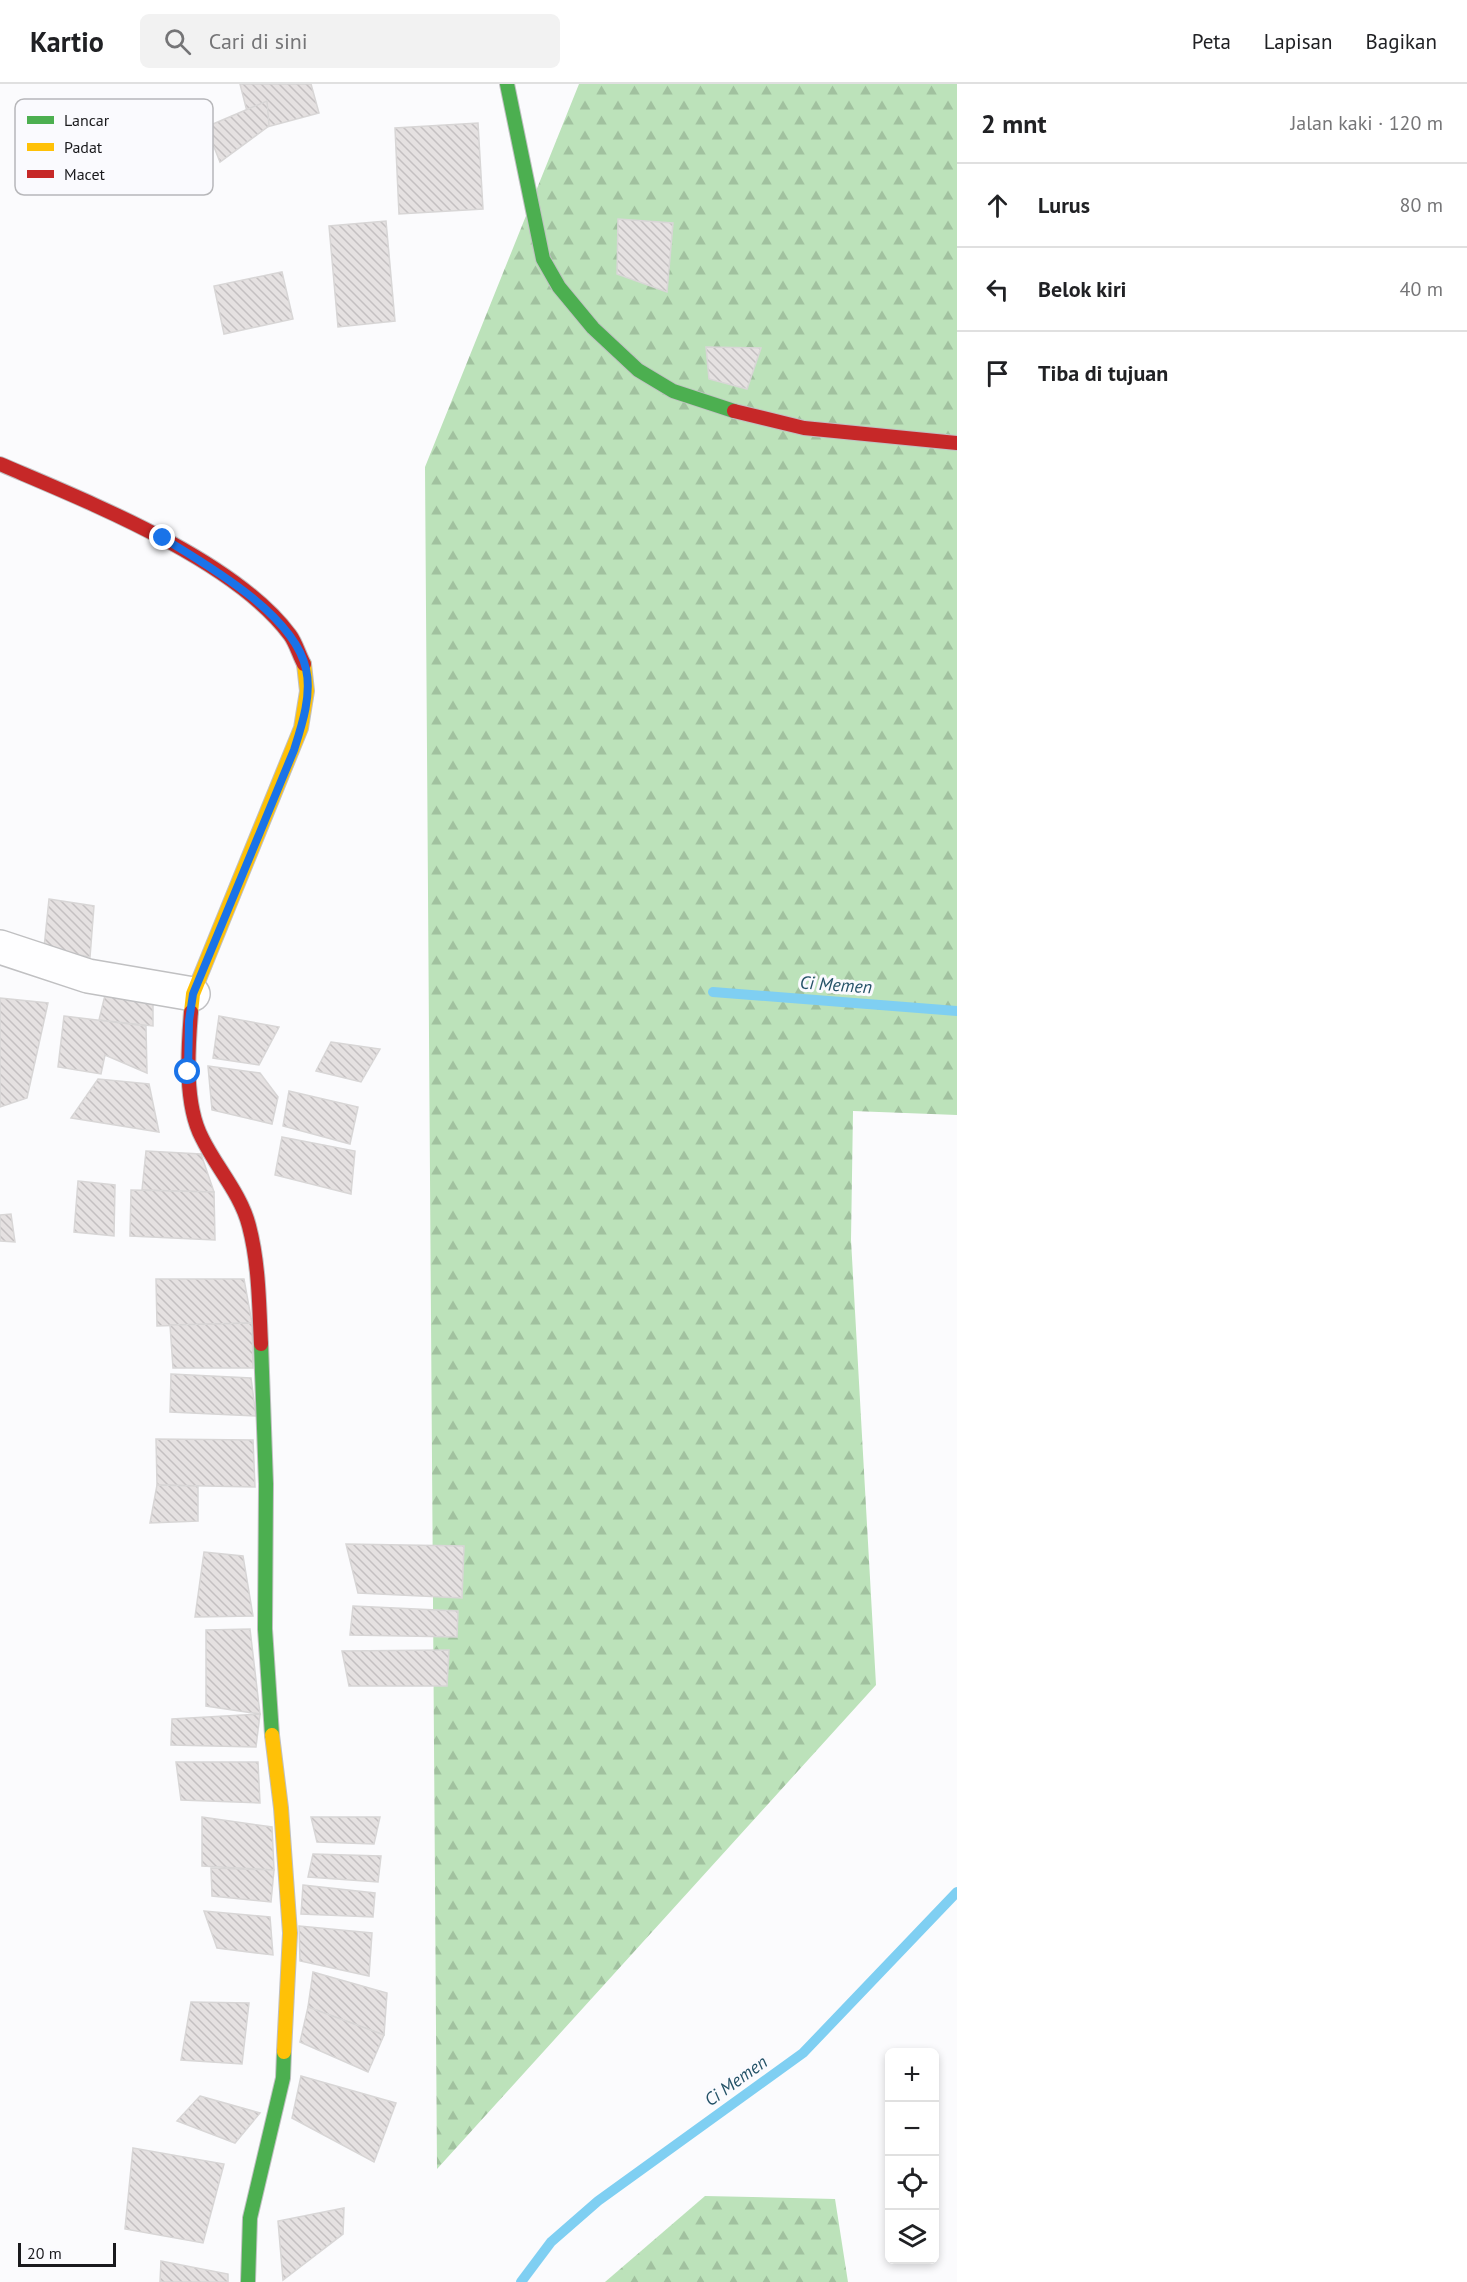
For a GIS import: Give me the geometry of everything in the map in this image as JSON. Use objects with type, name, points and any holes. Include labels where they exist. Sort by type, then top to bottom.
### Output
[{"type":"street","points":[[507,84],[543,260],[559,287],[593,328],[638,370],[673,391],[704,402],[804,428],[957,443]]},
{"type":"street","points":[[0,465],[163,538],[219,572],[268,611],[288,635],[306,668],[306,702],[294,750],[193,994],[188,1046],[193,1116],[201,1137],[236,1195],[249,1224],[258,1276],[266,1484],[265,1629],[270,1720],[281,1808],[290,1933],[283,2078],[250,2218],[248,2282]]},
{"type":"street","points":[[0,947],[88,975],[193,994]]},
{"type":"green space","points":[[579,84],[957,84],[957,1115],[853,1111],[851,1240],[876,1685],[437,2169],[425,467]]},
{"type":"green space","points":[[705,2196],[835,2199],[848,2282],[605,2282]]},
{"type":"building","points":[[240,84],[311,84],[319,113],[252,131]]},
{"type":"building","points":[[267,101],[269,126],[220,162],[213,144],[213,124]]},
{"type":"building","points":[[478,123],[483,209],[399,214],[395,128]]},
{"type":"building","points":[[618,219],[673,223],[667,292],[617,274]]},
{"type":"building","points":[[386,221],[395,321],[338,327],[329,226]]},
{"type":"building","points":[[282,272],[293,319],[224,334],[214,286]]},
{"type":"building","points":[[706,347],[761,348],[747,389],[709,379]]},
{"type":"building","points":[[49,899],[94,906],[90,957],[44,948]]},
{"type":"building","points":[[105,995],[153,1004],[153,1026],[99,1020]]},
{"type":"building","points":[[0,998],[48,1003],[27,1098],[0,1107]]},
{"type":"building","points":[[64,1016],[146,1026],[147,1073],[105,1055],[101,1074],[58,1067]]},
{"type":"building","points":[[219,1016],[279,1027],[259,1065],[213,1058]]},
{"type":"building","points":[[331,1042],[380,1049],[361,1082],[316,1071]]},
{"type":"building","points":[[208,1066],[260,1073],[278,1097],[272,1124],[212,1110]]},
{"type":"building","points":[[98,1079],[149,1084],[159,1132],[71,1118]]},
{"type":"building","points":[[289,1091],[358,1107],[350,1144],[283,1126]]},
{"type":"building","points":[[282,1137],[355,1151],[351,1194],[275,1175]]},
{"type":"building","points":[[146,1151],[201,1154],[214,1192],[142,1190]]},
{"type":"building","points":[[78,1181],[115,1185],[114,1236],[74,1232]]},
{"type":"building","points":[[131,1190],[214,1192],[215,1240],[130,1236]]},
{"type":"building","points":[[11,1214],[15,1242],[0,1241],[0,1215]]},
{"type":"building","points":[[156,1279],[244,1279],[252,1323],[157,1326]]},
{"type":"building","points":[[252,1323],[253,1368],[173,1368],[170,1325]]},
{"type":"building","points":[[171,1374],[251,1378],[256,1416],[170,1412]]},
{"type":"building","points":[[156,1439],[253,1440],[255,1487],[157,1485]]},
{"type":"building","points":[[157,1485],[198,1486],[198,1521],[150,1523]]},
{"type":"building","points":[[346,1544],[464,1546],[462,1598],[358,1593]]},
{"type":"building","points":[[204,1552],[243,1556],[253,1616],[195,1617]]},
{"type":"building","points":[[353,1606],[458,1611],[457,1637],[350,1635]]},
{"type":"building","points":[[250,1629],[260,1714],[206,1706],[206,1630]]},
{"type":"building","points":[[449,1650],[447,1686],[349,1686],[342,1651]]},
{"type":"building","points":[[260,1714],[256,1747],[171,1745],[172,1719]]},
{"type":"building","points":[[176,1762],[258,1762],[260,1803],[181,1800]]},
{"type":"building","points":[[202,1817],[272,1827],[274,1870],[202,1866]]},
{"type":"building","points":[[311,1817],[380,1817],[374,1844],[317,1842]]},
{"type":"building","points":[[313,1854],[381,1856],[378,1882],[308,1877]]},
{"type":"building","points":[[211,1868],[274,1870],[271,1902],[212,1896]]},
{"type":"building","points":[[303,1885],[375,1893],[373,1917],[301,1914]]},
{"type":"building","points":[[204,1911],[270,1917],[273,1955],[217,1948]]},
{"type":"building","points":[[299,1926],[372,1933],[369,1976],[300,1961]]},
{"type":"building","points":[[313,1972],[387,1993],[384,2035],[308,2007]]},
{"type":"building","points":[[191,2002],[249,2003],[242,2064],[181,2060]]},
{"type":"building","points":[[308,2007],[384,2035],[368,2072],[300,2042]]},
{"type":"building","points":[[301,2076],[396,2103],[374,2162],[292,2118]]},
{"type":"building","points":[[200,2096],[260,2113],[235,2143],[177,2121]]},
{"type":"building","points":[[133,2148],[224,2164],[203,2243],[125,2229]]},
{"type":"building","points":[[344,2208],[343,2234],[283,2280],[278,2221]]},
{"type":"building","points":[[161,2261],[228,2274],[228,2282],[160,2282]]},
{"type":"waterway","name":"Ci Memen","points":[[713,992],[957,1011]]},
{"type":"waterway","name":"Ci Memen","points":[[521,2282],[551,2242],[598,2201],[803,2053],[957,1892]]},
{"type":"traffic: fast","points":[[507,84],[543,259],[559,287],[593,328],[638,370],[673,391],[734,411]]},
{"type":"traffic: fast","points":[[261,1344],[266,1484],[265,1629],[272,1735]]},
{"type":"traffic: fast","points":[[248,2282],[250,2218],[283,2078],[284,2052]]},
{"type":"traffic: slow","points":[[191,1012],[193,994],[301,728],[307,691],[304,664]]},
{"type":"traffic: slow","points":[[272,1735],[281,1808],[290,1933],[284,2052]]},
{"type":"traffic: jam","points":[[734,411],[804,428],[957,443]]},
{"type":"traffic: jam","points":[[0,464],[115,514],[196,557],[233,581],[265,607],[290,635],[304,664]]},
{"type":"traffic: jam","points":[[191,1012],[189,1076],[192,1109],[202,1138],[240,1203],[249,1226],[257,1269],[261,1344]]},
{"type":"route","points":[[163,538],[219,572],[268,611],[298,651],[306,668],[307,686],[301,728],[294,750],[193,994],[189,1021],[188,1072]]}]
